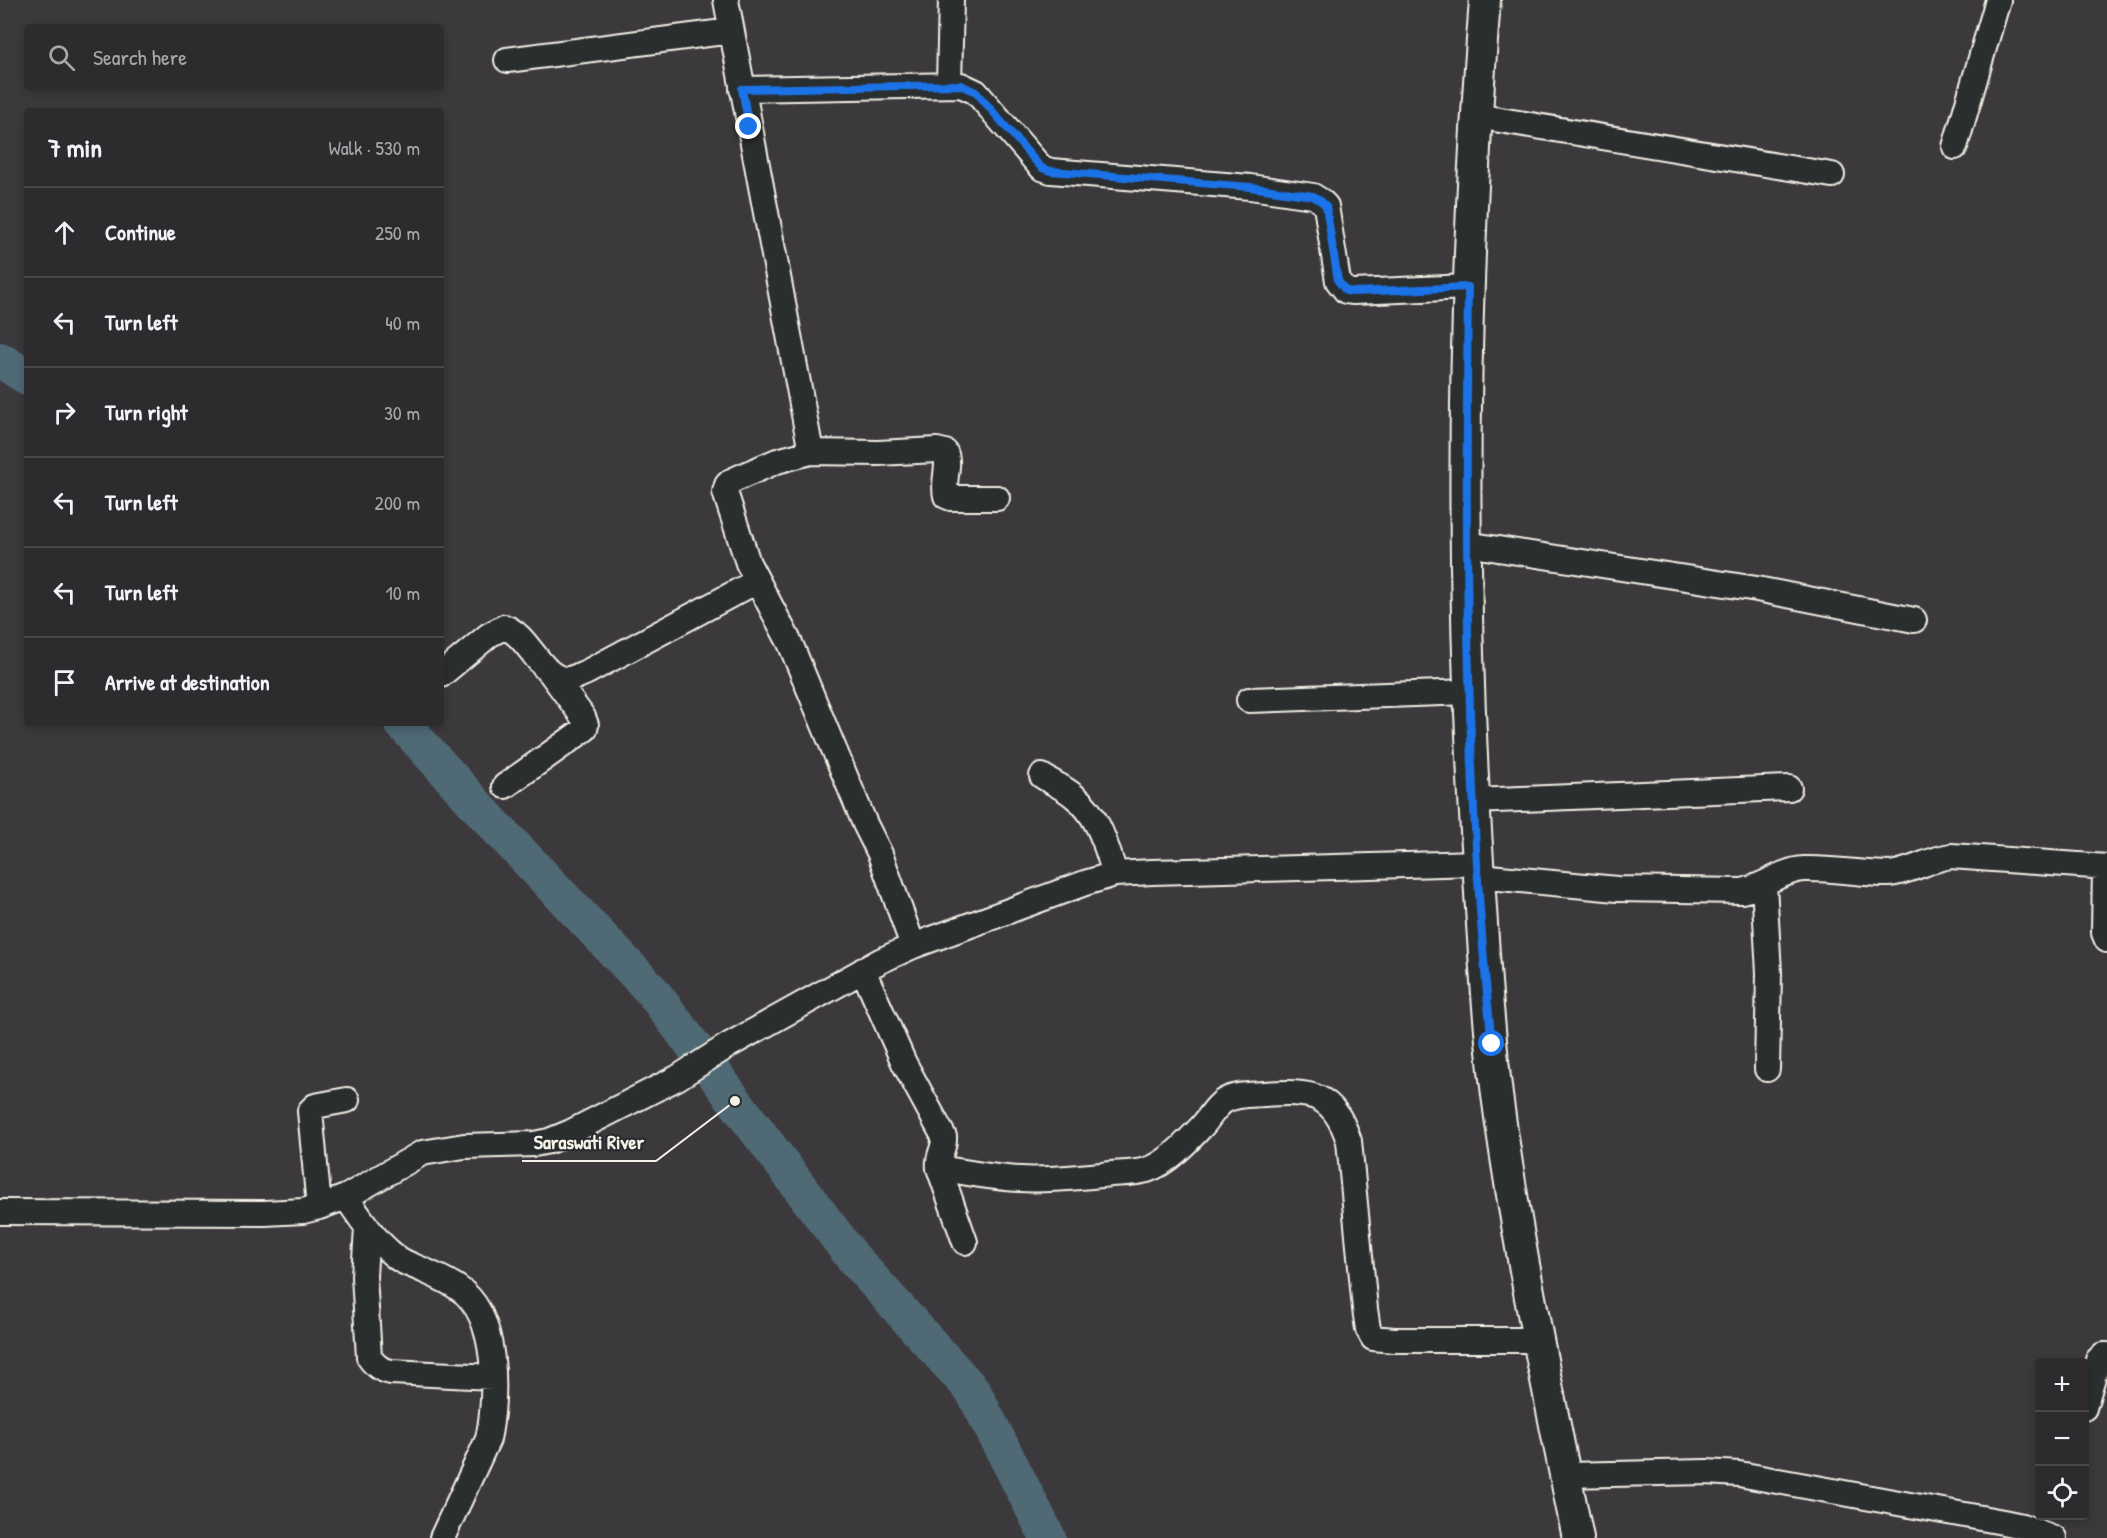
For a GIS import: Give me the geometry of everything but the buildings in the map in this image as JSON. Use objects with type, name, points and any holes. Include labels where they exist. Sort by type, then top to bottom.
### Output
[{"type":"main road","points":[[1485,0],[1476,116],[1468,287],[1466,544],[1474,801],[1487,997],[1512,1198],[1578,1538]]},
{"type":"street","points":[[726,0],[811,452]]},
{"type":"street","points":[[949,84],[951,0]]},
{"type":"street","points":[[1954,147],[1998,0]]},
{"type":"street","points":[[507,60],[731,32]]},
{"type":"street","points":[[742,89],[961,85],[976,92],[1037,163],[1042,168],[1051,171],[1250,187],[1313,196],[1326,206],[1338,281],[1346,291],[1468,287]]},
{"type":"street","points":[[1476,116],[1832,175]]},
{"type":"street","points":[[913,946],[880,854],[865,824],[790,643],[757,581],[743,548],[726,492],[727,485],[730,481],[777,461],[811,452],[878,453],[937,450],[945,452],[947,457],[944,489],[946,496],[951,498],[997,498]]},
{"type":"street","points":[[1466,544],[1757,589],[1914,620]]},
{"type":"street","points":[[552,675],[571,678],[586,672],[757,581]]},
{"type":"street","points":[[444,672],[489,635],[504,627],[516,633],[552,675],[585,721],[585,729],[505,786]]},
{"type":"street","points":[[1249,699],[1469,692]]},
{"type":"street","points":[[1042,776],[1073,795],[1090,812],[1099,827],[1115,874]]},
{"type":"street","points":[[1474,801],[1788,788]]},
{"type":"street","points":[[0,1212],[265,1213],[303,1211],[346,1197],[422,1153],[464,1146],[534,1144],[549,1141],[572,1132],[677,1078],[729,1045],[863,970],[913,946],[1115,874],[1479,869],[1617,889],[1742,891],[1764,884],[1788,872],[1804,869],[1875,874],[1903,873],[1951,856],[2106,867],[2104,933],[2107,940]]},
{"type":"street","points":[[1764,884],[1769,973],[1767,1070]]},
{"type":"street","points":[[863,970],[904,1063],[944,1137],[945,1143],[938,1161],[939,1168],[965,1242]]},
{"type":"street","points":[[939,1168],[1031,1180],[1145,1170],[1165,1162],[1204,1124],[1218,1105],[1226,1100],[1246,1095],[1297,1093],[1315,1096],[1324,1100],[1338,1114],[1349,1141],[1365,1309],[1368,1329],[1373,1338],[1538,1340]]},
{"type":"street","points":[[319,1207],[310,1112],[315,1106],[347,1100]]},
{"type":"street","points":[[346,1197],[367,1228],[398,1259],[460,1289],[478,1310],[487,1333],[493,1408],[488,1439],[442,1538]]},
{"type":"street","points":[[367,1228],[364,1303],[369,1357],[373,1364],[381,1370],[391,1372],[492,1377]]},
{"type":"street","points":[[2089,1393],[2098,1360],[2103,1355],[2107,1355]]},
{"type":"street","points":[[1565,1475],[1706,1472],[1739,1474],[2052,1530]]},
{"type":"waterway","points":[[0,360],[24,375]]},
{"type":"waterway","points":[[405,726],[498,829],[652,991],[853,1258],[973,1391],[1048,1538]]},
{"type":"place","name":"Saraswati River","points":[[735,1101]]},
{"type":"route","points":[[749,127],[742,89],[961,85],[976,92],[1037,163],[1042,168],[1051,171],[1250,187],[1313,196],[1326,206],[1338,281],[1346,291],[1468,287],[1466,544],[1471,747],[1492,1044]]}]
